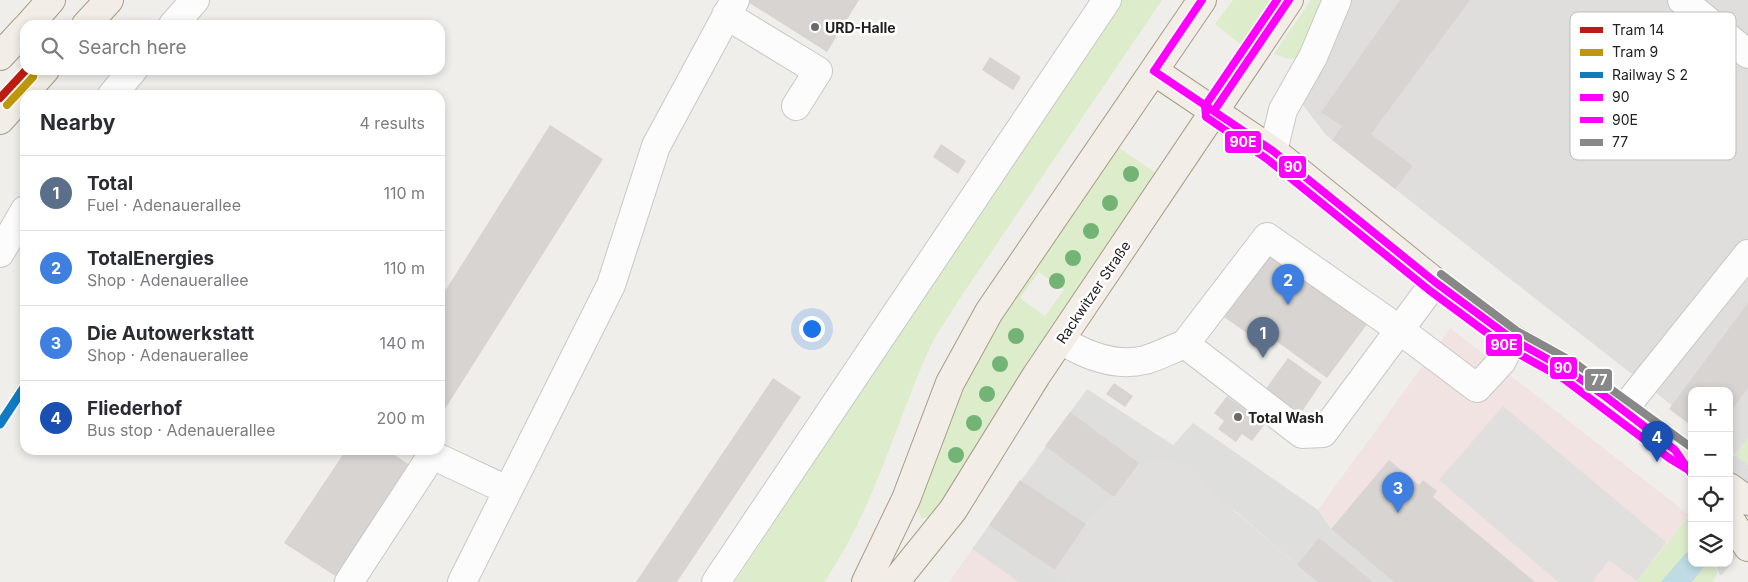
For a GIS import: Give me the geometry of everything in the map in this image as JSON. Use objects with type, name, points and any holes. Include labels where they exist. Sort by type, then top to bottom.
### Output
[{"type":"main road","points":[[33,20],[51,0]]},
{"type":"main road","points":[[91,20],[109,0]]},
{"type":"main road","points":[[866,582],[906,499],[950,383],[989,312],[1202,0]]},
{"type":"main road","name":"Rackwitzer Straße","points":[[894,582],[953,510],[1061,340],[1289,0]]},
{"type":"main road","points":[[0,56],[20,34]]},
{"type":"main road","points":[[1154,71],[1273,151],[1435,282],[1512,339],[1570,371],[1683,455]]},
{"type":"main road","points":[[27,90],[40,75]]},
{"type":"main road","points":[[0,120],[20,98]]},
{"type":"main road","points":[[1733,489],[1748,501]]},
{"type":"main road","points":[[1732,522],[1747,546]]},
{"type":"street","points":[[177,20],[195,0]]},
{"type":"street","points":[[716,582],[1107,0]]},
{"type":"street","points":[[1273,151],[1283,110],[1313,57],[1336,0]]},
{"type":"street","points":[[1682,0],[1697,12]]},
{"type":"street","points":[[462,582],[610,285],[656,146],[730,8],[818,71],[796,106]]},
{"type":"street","points":[[1736,44],[1748,54]]},
{"type":"street","points":[[116,90],[129,75]]},
{"type":"street","points":[[0,253],[20,219]]},
{"type":"street","points":[[1061,340],[1082,353],[1112,360],[1144,360],[1185,344],[1267,237],[1400,330],[1477,388],[1502,360],[1512,339]]},
{"type":"street","points":[[1623,410],[1748,254]]},
{"type":"street","points":[[1185,344],[1302,434],[1323,433],[1435,282]]},
{"type":"street","points":[[349,582],[432,455],[508,490]]},
{"type":"shaded area","points":[[1351,0],[1748,0],[1748,438],[1735,455],[1733,454],[1733,387],[1688,387],[1688,418],[1326,135],[1299,100],[1299,69]]},
{"type":"shaded area","points":[[1450,328],[1688,514],[1688,516],[1636,582],[1394,582],[1331,529],[1318,510]]},
{"type":"shaded area","points":[[1087,389],[1173,445],[1193,423],[1318,510],[1331,529],[1394,582],[1313,582],[1297,565],[1234,510],[1114,497],[1086,524],[1055,570],[1069,582],[1019,582],[972,549]]},
{"type":"shaded area","points":[[1503,406],[1666,542],[1637,581],[1609,560],[1592,582],[1558,582],[1439,480]]},
{"type":"shaded area","points":[[1174,459],[1297,565],[1313,582],[1069,582],[1055,570],[1086,524],[1114,497],[1139,463]]},
{"type":"shaded area","points":[[972,549],[1020,582],[949,582]]},
{"type":"green space","points":[[1121,0],[1162,0],[938,333],[915,382],[856,528],[824,582],[735,582]]},
{"type":"green space","points":[[1233,0],[1274,0],[1243,46],[1215,24]]},
{"type":"green space","points":[[1311,0],[1324,0],[1300,58],[1289,59],[1274,54]]},
{"type":"green space","points":[[1118,147],[1156,173],[1070,300],[930,518],[921,518],[918,509],[938,450],[961,392],[979,354],[1028,274]],"holes":[[[1039,272],[1064,290],[1045,316],[1020,298]]]},
{"type":"green space","points":[[1748,438],[1748,465],[1735,455]]},
{"type":"green space","points":[[1687,518],[1688,554],[1661,582],[1636,582]]},
{"type":"green space","points":[[1704,567],[1715,567],[1718,572],[1713,582],[1692,582]]},
{"type":"water","points":[[1688,552],[1688,567],[1704,567],[1692,582],[1661,582]]},
{"type":"pier","points":[[1735,455],[1748,465],[1748,542],[1733,561],[1733,477],[1733,458]]},
{"type":"pier","points":[[1716,567],[1728,567],[1721,576]]},
{"type":"building","name":"URD-Halle","points":[[750,0],[859,0],[827,52],[748,2]]},
{"type":"building","points":[[1400,0],[1470,0],[1371,134],[1413,166],[1395,189],[1332,140],[1342,126],[1321,112]]},
{"type":"building","points":[[990,57],[1021,77],[1013,90],[982,70]]},
{"type":"building","points":[[550,125],[603,159],[445,409],[445,291]]},
{"type":"building","points":[[941,144],[966,161],[958,174],[933,157]]},
{"type":"building","points":[[1284,232],[1319,256],[1305,276],[1368,323],[1327,378],[1264,332],[1258,341],[1224,317]]},
{"type":"building","points":[[1748,303],[1748,388],[1733,408],[1733,387],[1688,387],[1688,423],[1669,409]]},
{"type":"building","points":[[1288,358],[1322,382],[1297,419],[1262,394]]},
{"type":"building","points":[[773,378],[801,397],[677,582],[636,582]]},
{"type":"building","points":[[1114,383],[1133,396],[1125,407],[1106,394]]},
{"type":"building","name":"Total Wash","points":[[1227,396],[1265,424],[1252,441],[1242,434],[1236,442],[1218,429],[1224,421],[1214,413]]},
{"type":"building","points":[[1070,412],[1139,463],[1114,497],[1045,446]]},
{"type":"building","points":[[343,455],[394,455],[414,468],[340,579],[284,543]]},
{"type":"building","points":[[1389,460],[1419,485],[1423,480],[1437,491],[1433,497],[1535,582],[1394,582],[1331,529]]},
{"type":"building","points":[[1020,480],[1086,524],[1055,570],[989,525]]},
{"type":"building","points":[[1319,538],[1373,582],[1318,582],[1297,565]]},
{"type":"tram line","name":"14","points":[[0,98],[21,75]]},
{"type":"tram line","name":"9","points":[[21,90],[33,77]]},
{"type":"tram line","name":"9","points":[[7,105],[20,91]]},
{"type":"transit line","name":"90","points":[[1154,71],[1202,0]]},
{"type":"transit line","name":"90E","points":[[1277,0],[1205,106],[1206,117],[1267,159],[1429,290],[1506,347],[1564,379],[1669,458],[1687,469]]},
{"type":"transit line","name":"90","points":[[1214,111],[1289,0]]},
{"type":"transit line","name":"90","points":[[1154,71],[1273,151],[1435,282],[1512,339],[1569,371],[1606,397],[1675,450],[1688,469]]},
{"type":"transit line","name":"77","points":[[1441,274],[1517,331],[1575,363],[1688,445]]},
{"type":"transit line","points":[[0,424],[20,394]]},
{"type":"place","name":"URD-Halle","points":[[815,27]]},
{"type":"place","name":"TotalEnergies","points":[[1288,305]]},
{"type":"place","name":"Total","points":[[1263,358]]},
{"type":"place","name":"Total Wash","points":[[1238,417]]},
{"type":"place","name":"Fliederhof","points":[[1657,462]]},
{"type":"place","name":"Die Autowerkstatt","points":[[1398,513]]}]
